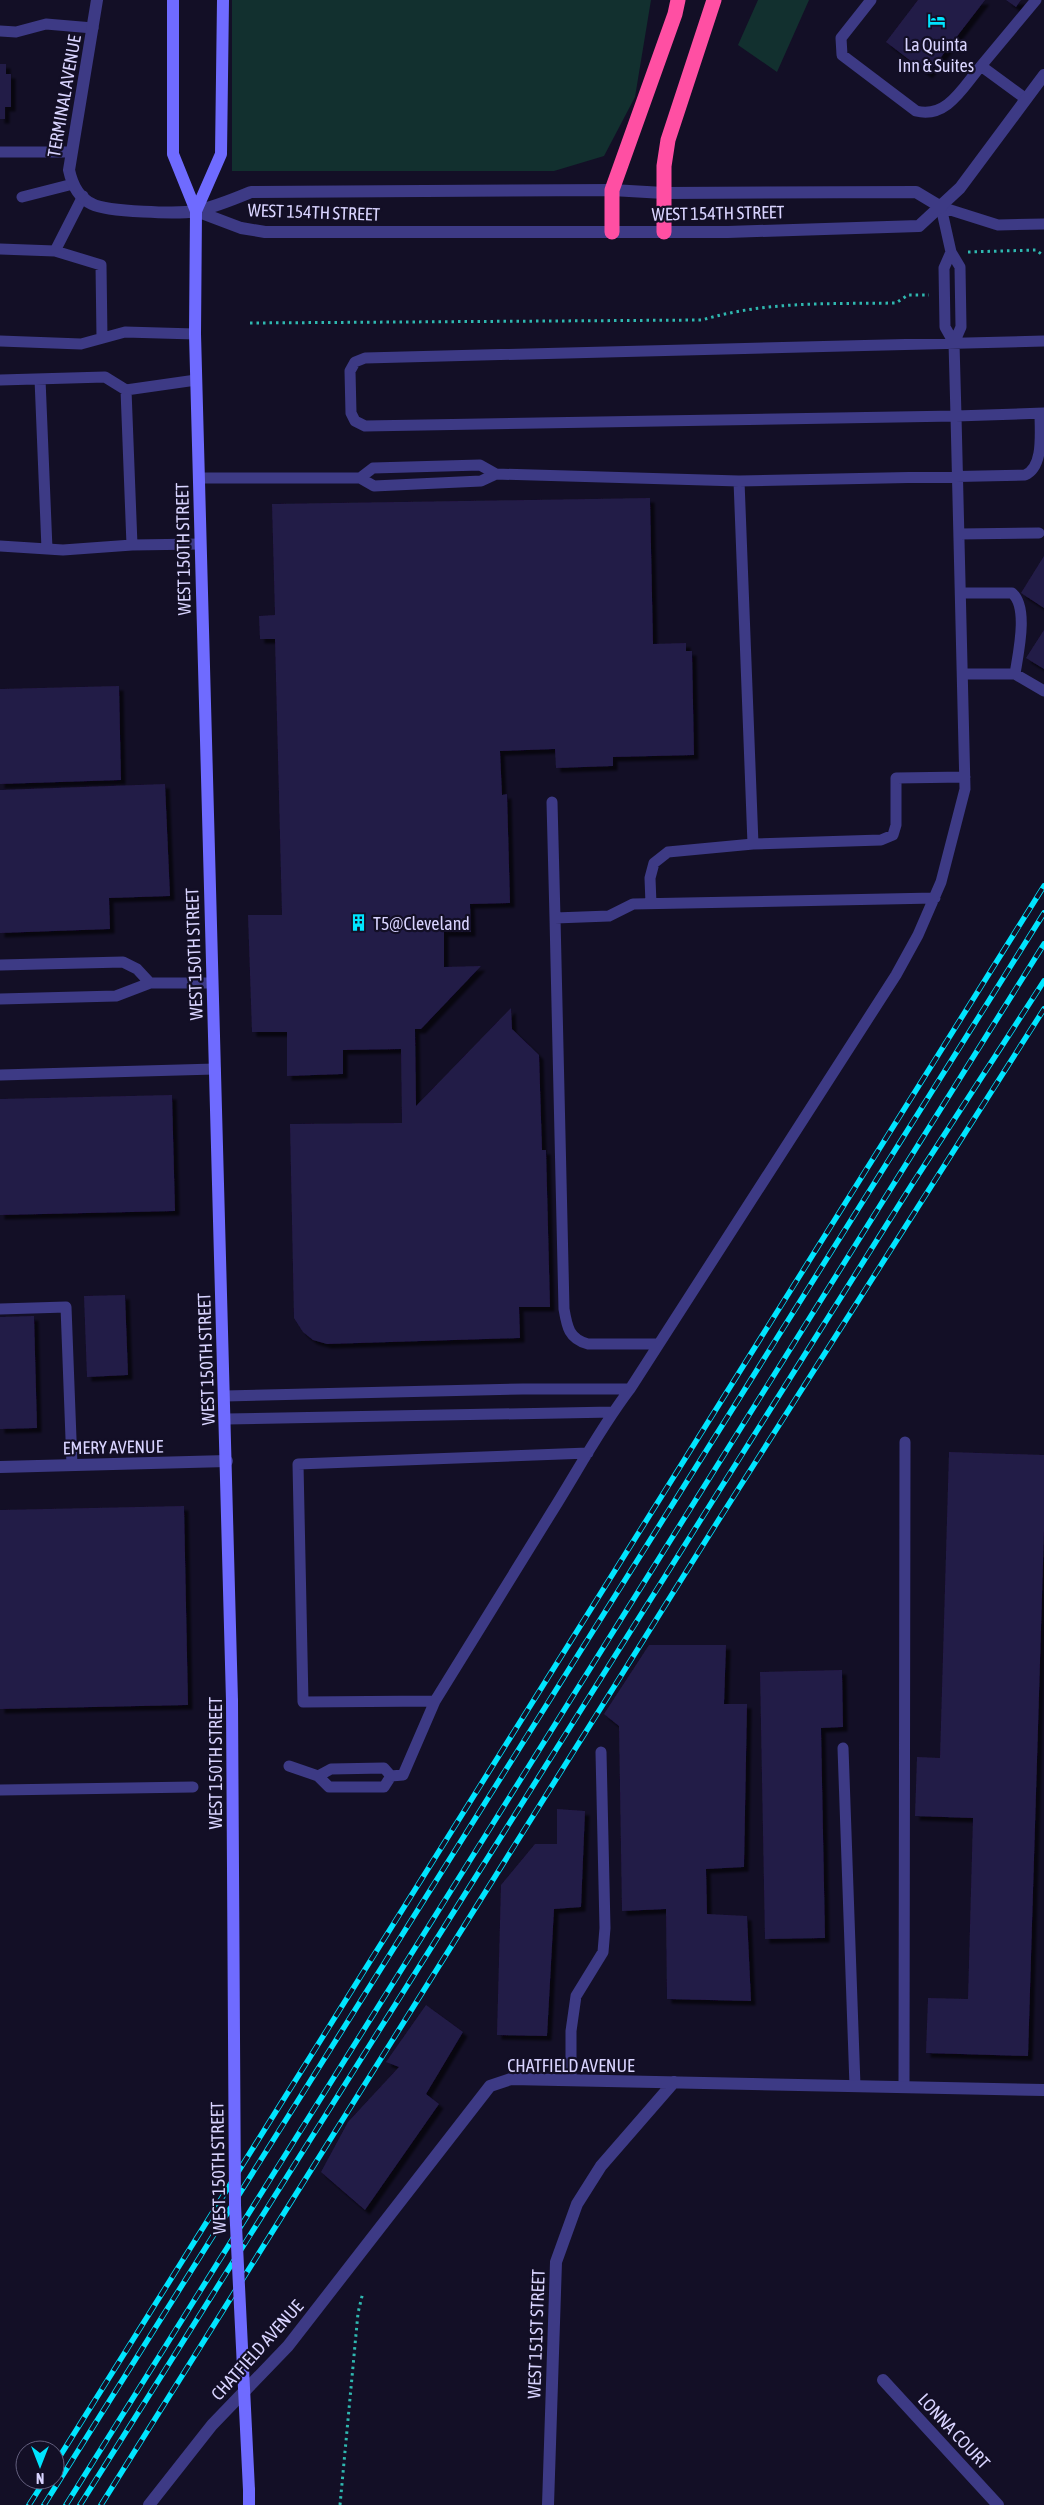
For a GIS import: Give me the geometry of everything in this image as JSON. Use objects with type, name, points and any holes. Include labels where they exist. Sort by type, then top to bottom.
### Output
[{"type":"highway","points":[[612,232],[612,190],[675,14],[678,0]]},
{"type":"highway","points":[[664,232],[664,166],[668,140],[714,0]]},
{"type":"main road","name":"WEST 150TH STREET","points":[[173,0],[173,154],[196,211],[196,380],[226,1419],[232,1701],[235,2205],[249,2505]]},
{"type":"main road","name":"WEST 150TH STREET","points":[[196,211],[221,154],[223,0]]},
{"type":"street","name":"TERMINAL AVENUE","points":[[73,184],[69,170],[71,152],[97,0]]},
{"type":"street","name":"WEST 154TH STREET","points":[[196,211],[241,228],[265,232],[728,232],[919,226],[960,188],[1044,75]]},
{"type":"street","points":[[73,184],[92,205],[114,210],[196,211]]},
{"type":"street","name":"WEST 154TH STREET","points":[[196,211],[252,192],[612,190],[664,193],[916,192],[941,207]]},
{"type":"street","name":"EMERY AVENUE","points":[[0,1467],[227,1461]]},
{"type":"street","name":"CHATFIELD AVENUE","points":[[148,2505],[212,2425],[288,2346],[490,2086],[511,2079],[1044,2090]]},
{"type":"street","name":"WEST 151ST STREET","points":[[548,2505],[556,2262],[577,2204],[601,2166],[674,2082]]},
{"type":"street","name":"LONNA COURT","points":[[883,2380],[998,2505]]},
{"type":"lane","points":[[871,0],[841,38],[842,55],[916,111],[927,114],[939,111],[947,106],[1036,0]]},
{"type":"lane","points":[[0,31],[16,32],[46,24],[93,28]]},
{"type":"lane","points":[[981,66],[1026,99]]},
{"type":"lane","points":[[0,152],[71,152]]},
{"type":"lane","points":[[22,197],[73,184]]},
{"type":"lane","points":[[55,251],[83,196]]},
{"type":"lane","points":[[941,207],[998,225],[1044,224]]},
{"type":"lane","points":[[391,1776],[403,1775],[435,1701],[613,1412],[630,1389],[893,980],[935,898],[960,815],[965,777],[954,343],[961,327],[960,267],[952,252],[941,207]]},
{"type":"lane","points":[[0,249],[55,251],[101,265],[102,338]]},
{"type":"lane","points":[[952,252],[944,268],[945,327],[954,343]]},
{"type":"lane","points":[[0,341],[82,344],[125,332],[195,334]]},
{"type":"lane","points":[[199,478],[360,478],[374,486],[481,481],[496,474],[739,481],[958,478],[1025,475],[1034,472],[1039,464],[1042,414],[365,426],[355,421],[351,413],[350,371],[355,362],[364,358],[615,354],[1044,341]]},
{"type":"lane","points":[[0,380],[104,377],[126,390],[196,380]]},
{"type":"lane","points":[[40,379],[46,549]]},
{"type":"lane","points":[[126,390],[132,545]]},
{"type":"lane","points":[[360,478],[373,468],[406,467],[480,465],[496,474]]},
{"type":"lane","points":[[739,481],[753,844]]},
{"type":"lane","points":[[959,534],[1039,532]]},
{"type":"lane","points":[[0,546],[88,549],[132,545],[200,544]]},
{"type":"lane","points":[[961,593],[1012,593],[1017,597],[1020,602],[1021,637],[1015,674]]},
{"type":"lane","points":[[963,674],[1015,674],[1044,692]]},
{"type":"lane","points":[[651,904],[652,870],[654,862],[660,857],[677,851],[753,844],[881,840],[893,835],[896,825],[896,778],[965,777]]},
{"type":"lane","points":[[552,802],[564,1309],[571,1336],[578,1342],[588,1344],[658,1344]]},
{"type":"lane","points":[[555,918],[609,916],[634,904],[935,898]]},
{"type":"lane","points":[[0,965],[123,962],[137,969],[150,982]]},
{"type":"lane","points":[[0,999],[116,996],[150,982],[212,982]]},
{"type":"lane","points":[[0,1075],[215,1070]]},
{"type":"lane","points":[[0,1309],[66,1307],[72,1465]]},
{"type":"lane","points":[[225,1396],[630,1389]]},
{"type":"lane","points":[[490,1390],[490,1412]]},
{"type":"lane","points":[[226,1419],[490,1412],[613,1412]]},
{"type":"lane","points":[[904,2087],[905,1442]]},
{"type":"lane","points":[[435,1701],[303,1702],[298,1464],[588,1453]]},
{"type":"lane","points":[[843,1748],[855,2086]]},
{"type":"lane","points":[[571,2080],[571,2031],[576,1996],[603,1952],[605,1928],[601,1752]]},
{"type":"lane","points":[[289,1766],[318,1776],[329,1787],[384,1786],[391,1776]]},
{"type":"lane","points":[[318,1776],[331,1769],[384,1768],[391,1776]]},
{"type":"lane","points":[[0,1790],[194,1787]]},
{"type":"path","points":[[968,252],[1036,250],[1044,256]]},
{"type":"path","points":[[250,323],[702,320],[740,309],[772,305],[896,304],[908,295],[934,295]]},
{"type":"path","points":[[340,2505],[358,2313],[363,2292]]},
{"type":"green space","points":[[232,0],[651,0],[635,97],[604,156],[554,171],[232,171]]},
{"type":"green space","points":[[758,0],[809,0],[777,72],[738,45]]},
{"type":"building","name":"La Quinta Inn & Suites","points":[[918,0],[985,0],[928,74],[886,42]]},
{"type":"building","name":"La Quinta Inn & Suites","points":[[1006,0],[1021,0],[1016,7]]},
{"type":"building","points":[[0,64],[6,64],[6,74],[11,74],[11,107],[5,107],[5,119],[0,119]]},
{"type":"building","name":"T5@Cleveland","points":[[650,498],[653,644],[686,643],[686,651],[692,651],[694,755],[613,757],[613,766],[556,768],[555,749],[500,751],[502,795],[507,794],[510,903],[470,904],[471,932],[444,932],[444,967],[481,966],[421,1029],[415,1029],[416,1106],[511,1008],[512,1029],[539,1055],[542,1150],[546,1150],[550,1307],[519,1307],[520,1338],[327,1344],[313,1340],[303,1332],[294,1318],[290,1124],[402,1123],[401,1049],[343,1050],[343,1074],[287,1076],[287,1032],[252,1032],[248,915],[282,915],[275,639],[260,639],[259,616],[275,615],[272,504]]},
{"type":"building","points":[[1044,556],[1044,608],[1021,593]]},
{"type":"building","points":[[1044,630],[1044,669],[1026,658]]},
{"type":"building","points":[[119,686],[121,780],[0,784],[0,689]]},
{"type":"building","points":[[165,784],[170,896],[109,898],[110,929],[0,933],[0,790]]},
{"type":"building","points":[[172,1095],[175,1211],[0,1215],[0,1099]]},
{"type":"building","points":[[125,1295],[128,1375],[87,1377],[84,1296]]},
{"type":"building","points":[[34,1316],[37,1428],[0,1429],[0,1317]]},
{"type":"building","points":[[949,1452],[1044,1455],[1044,1530],[1028,2056],[926,2053],[928,1998],[968,1999],[973,1818],[915,1816],[917,1757],[940,1758]]},
{"type":"building","points":[[184,1506],[188,1705],[0,1709],[0,1510]]},
{"type":"building","points":[[649,1645],[726,1645],[724,1704],[747,1704],[744,1867],[706,1869],[707,1914],[747,1916],[751,2001],[667,1999],[666,1909],[622,1911],[619,1726],[604,1714]]},
{"type":"building","points":[[842,1670],[843,1727],[821,1728],[825,1938],[765,1939],[760,1672]]},
{"type":"building","points":[[557,1809],[585,1811],[581,1907],[554,1909],[547,2036],[497,2035],[501,1885],[535,1844],[557,1844]]},
{"type":"building","points":[[426,2005],[463,2032],[426,2094],[439,2104],[365,2210],[321,2172],[348,2122],[399,2067],[386,2062]]},
{"type":"railway","points":[[65,2448],[1044,886]]},
{"type":"railway","points":[[44,2505],[1044,913]]},
{"type":"railway","points":[[66,2505],[1044,944]]},
{"type":"railway","points":[[80,2505],[911,1186],[1044,981]]},
{"type":"railway","points":[[101,2505],[718,1521],[1044,1009]]},
{"type":"railway","points":[[29,2505],[39,2490]]},
{"type":"place","name":"La Quinta Inn & Suites","points":[[936,21]]},
{"type":"place","name":"T5@Cleveland","points":[[359,923]]}]
